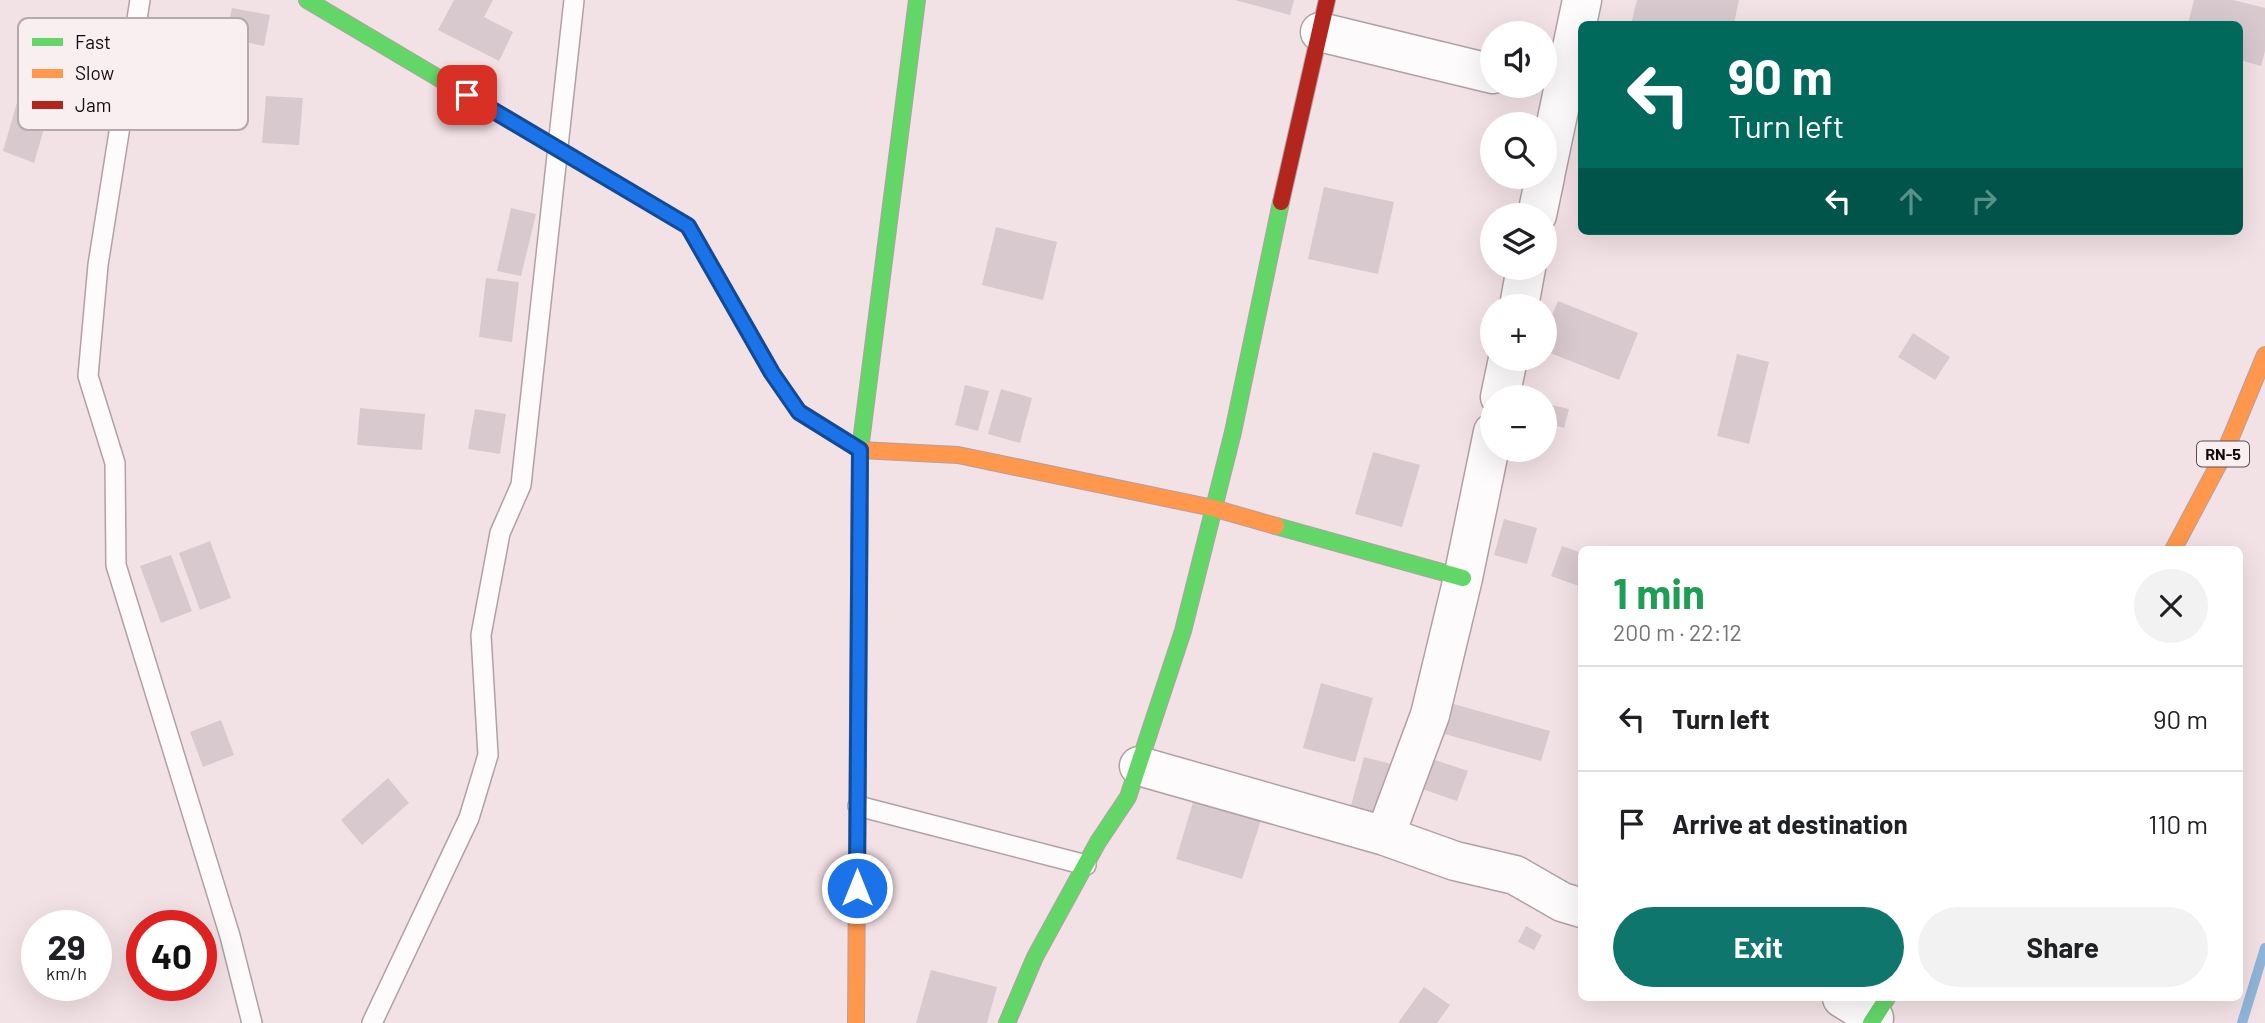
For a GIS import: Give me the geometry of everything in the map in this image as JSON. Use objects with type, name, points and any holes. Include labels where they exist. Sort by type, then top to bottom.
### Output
[{"type":"street","points":[[307,0],[688,226],[772,373],[799,412],[860,450],[958,455],[1213,508],[1463,578]]},
{"type":"street","points":[[856,1023],[860,450],[917,0]]},
{"type":"street","points":[[1557,73],[1582,0]]},
{"type":"street","points":[[1007,1023],[1035,957],[1086,865],[1128,797],[1183,631],[1233,432],[1277,221],[1324,16],[1480,70]]},
{"type":"street","name":"RN-5","points":[[2175,546],[2211,482],[2256,382],[2265,355]]},
{"type":"street","points":[[1385,836],[1430,715],[1463,578],[1487,462]]},
{"type":"street","points":[[1139,766],[1385,836],[1455,861],[1515,875],[1562,902],[1578,907]]},
{"type":"street","points":[[1849,1001],[1877,1013]]},
{"type":"lane","points":[[137,18],[140,0]]},
{"type":"lane","points":[[372,1023],[469,818],[488,755],[481,635],[500,533],[521,485],[575,0]]},
{"type":"lane","points":[[119,130],[98,265],[88,376],[115,463],[117,565],[230,936],[252,1023]]},
{"type":"lane","points":[[858,806],[1086,865]]},
{"type":"building","points":[[454,0],[493,0],[484,17],[513,32],[499,61],[438,30]]},
{"type":"building","points":[[1235,0],[1294,0],[1290,15]]},
{"type":"building","points":[[1637,0],[1739,0],[1735,21],[1632,21]]},
{"type":"building","points":[[2194,0],[2233,0],[2265,8],[2265,51],[2261,66],[2243,61],[2243,21],[2189,21]]},
{"type":"building","points":[[232,8],[270,15],[264,46],[248,43],[248,18],[230,18]]},
{"type":"building","points":[[266,96],[303,98],[299,145],[262,143]]},
{"type":"building","points":[[18,99],[18,130],[44,130],[34,163],[3,151]]},
{"type":"building","points":[[1324,187],[1394,202],[1378,274],[1308,259]]},
{"type":"building","points":[[511,208],[536,214],[521,276],[497,271]]},
{"type":"building","points":[[996,227],[1057,242],[1043,300],[982,285]]},
{"type":"building","points":[[486,278],[519,282],[512,342],[479,337]]},
{"type":"building","points":[[1558,301],[1638,333],[1619,380],[1557,356]]},
{"type":"building","points":[[1913,333],[1950,357],[1935,380],[1898,357]]},
{"type":"building","points":[[1737,354],[1769,362],[1749,444],[1717,436]]},
{"type":"building","points":[[965,385],[989,391],[978,431],[955,425]]},
{"type":"building","points":[[1001,389],[1032,398],[1020,443],[988,434]]},
{"type":"building","points":[[1557,406],[1569,409],[1564,428],[1557,426]]},
{"type":"building","points":[[360,408],[425,414],[422,450],[357,445]]},
{"type":"building","points":[[475,409],[506,414],[500,454],[468,449]]},
{"type":"building","points":[[1373,452],[1420,465],[1402,527],[1355,514]]},
{"type":"building","points":[[1504,519],[1537,528],[1527,564],[1494,555]]},
{"type":"building","points":[[210,541],[231,598],[200,610],[179,553]]},
{"type":"building","points":[[1562,546],[1578,552],[1578,586],[1551,576]]},
{"type":"building","points":[[171,555],[192,611],[161,623],[140,566]]},
{"type":"building","points":[[1321,683],[1373,698],[1355,762],[1303,748]]},
{"type":"building","points":[[1450,703],[1550,731],[1541,761],[1441,733]]},
{"type":"building","points":[[221,720],[234,755],[203,767],[190,732]]},
{"type":"building","points":[[1364,757],[1399,766],[1383,822],[1349,813]]},
{"type":"building","points":[[1432,759],[1468,771],[1457,801],[1422,789]]},
{"type":"building","points":[[388,778],[409,803],[362,845],[341,820]]},
{"type":"building","points":[[1194,799],[1261,820],[1242,879],[1176,859]]},
{"type":"building","points":[[1526,926],[1542,935],[1534,950],[1518,942]]},
{"type":"building","points":[[931,970],[997,987],[987,1023],[916,1023]]},
{"type":"building","points":[[1424,987],[1450,1005],[1437,1023],[1398,1023]]},
{"type":"waterway","points":[[2242,1023],[2265,948]]},
{"type":"traffic: fast","points":[[307,0],[688,226],[772,373],[799,412],[809,418]]},
{"type":"traffic: fast","points":[[858,714],[860,450],[917,0]]},
{"type":"traffic: fast","points":[[1007,1023],[1035,957],[1098,842],[1128,797],[1183,631],[1233,432],[1281,202]]},
{"type":"traffic: fast","points":[[1276,526],[1463,578]]},
{"type":"traffic: fast","points":[[1871,1023],[1885,1001]]},
{"type":"traffic: slow","points":[[2175,546],[2224,454],[2265,355]]},
{"type":"traffic: slow","points":[[809,418],[860,450],[958,455],[1213,508],[1276,526]]},
{"type":"traffic: slow","points":[[856,1023],[858,714]]},
{"type":"traffic: jam","points":[[1281,202],[1327,0]]},
{"type":"route","points":[[467,95],[688,226],[772,373],[799,412],[860,450],[857,888]]}]
